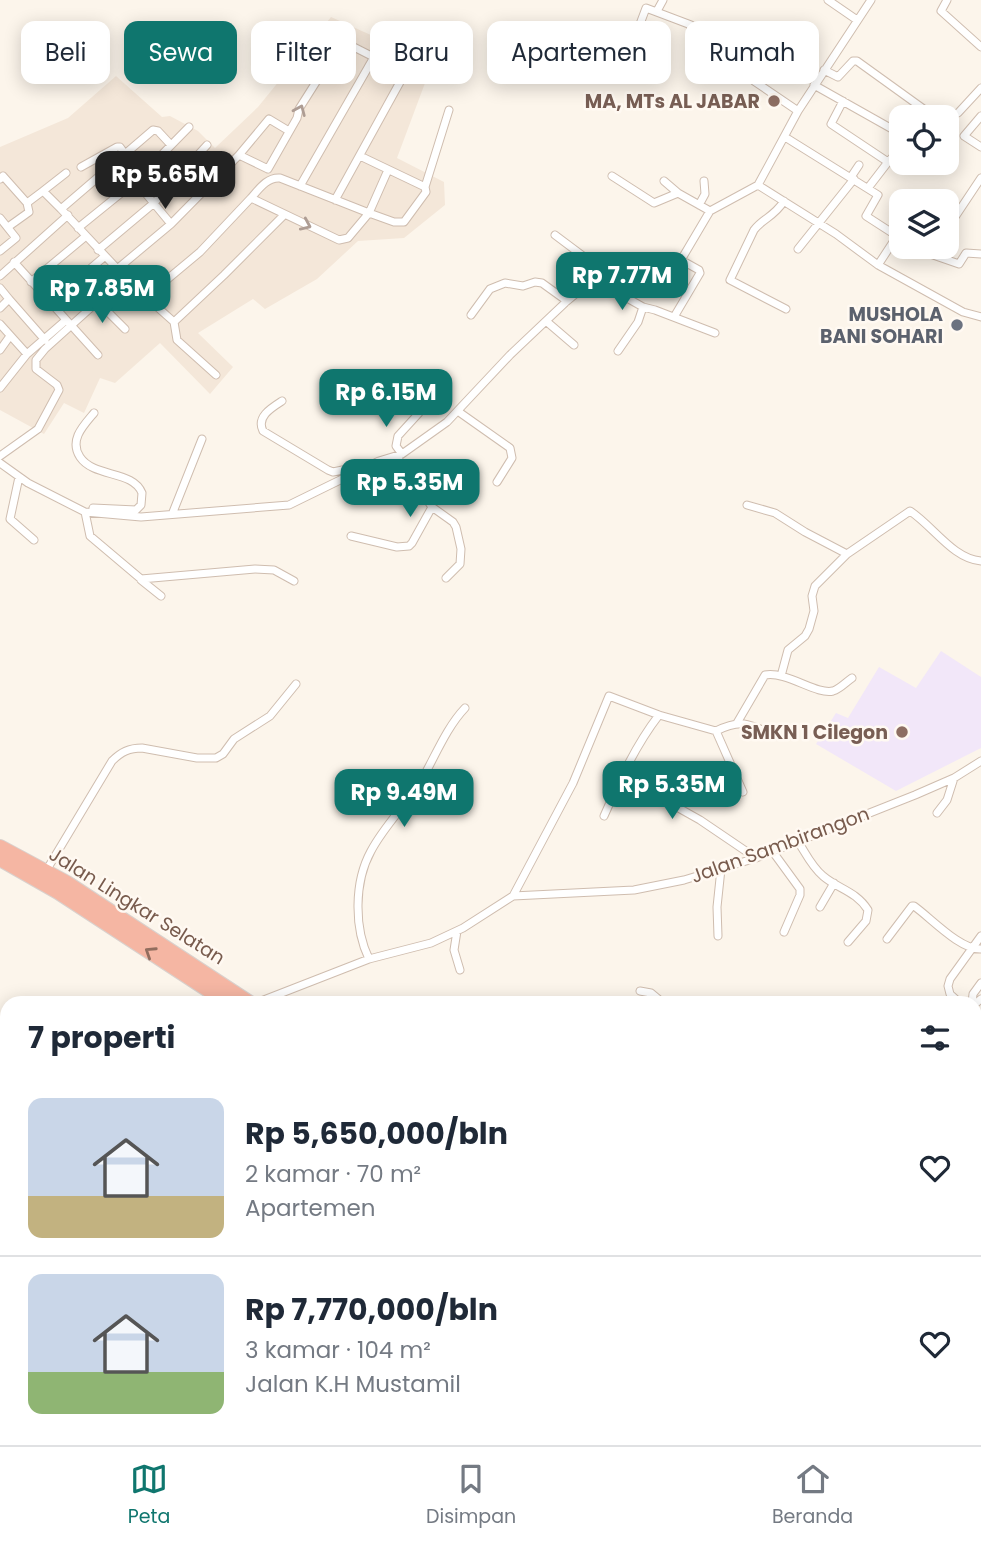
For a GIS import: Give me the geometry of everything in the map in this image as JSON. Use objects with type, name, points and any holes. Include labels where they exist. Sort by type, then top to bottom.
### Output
[{"type":"highway","name":"Jalan Lingkar Selatan","points":[[0,847],[46,871],[178,962],[219,996]]},
{"type":"highway","name":"Jalan Lingkar Selatan","points":[[0,859],[238,996]]},
{"type":"street","points":[[657,11],[663,0]]},
{"type":"street","points":[[828,0],[857,20]]},
{"type":"street","points":[[0,463],[19,477],[85,512],[128,517],[289,505],[399,455],[458,412],[510,355],[603,271],[621,266],[672,264],[681,260],[710,211],[758,185],[798,111],[871,0]]},
{"type":"street","points":[[947,0],[941,11],[981,47]]},
{"type":"street","points":[[641,21],[646,8],[685,23]]},
{"type":"street","points":[[268,169],[297,118],[299,109],[341,41],[370,55]]},
{"type":"street","points":[[824,70],[838,77],[855,61],[918,105]]},
{"type":"street","points":[[300,186],[370,64]]},
{"type":"street","points":[[339,202],[360,156],[401,84]]},
{"type":"street","points":[[760,84],[798,111]]},
{"type":"street","points":[[814,85],[889,127]]},
{"type":"street","points":[[959,112],[981,88]]},
{"type":"street","points":[[843,101],[831,124],[888,162],[868,188]]},
{"type":"street","points":[[146,296],[200,251],[273,178],[280,178],[394,222],[404,222],[426,192],[425,187],[449,110]]},
{"type":"street","points":[[981,116],[964,136],[981,147]]},
{"type":"street","points":[[116,270],[171,224],[239,155],[269,119],[289,131]]},
{"type":"street","points":[[78,228],[135,181],[189,127]]},
{"type":"street","points":[[0,276],[118,160],[156,130],[172,145]]},
{"type":"street","points":[[785,137],[878,196],[866,216],[889,231]]},
{"type":"street","points":[[98,250],[154,204],[208,145]]},
{"type":"street","points":[[81,167],[117,147],[125,154]]},
{"type":"street","points":[[239,155],[268,169],[273,178]]},
{"type":"street","points":[[360,156],[425,187]]},
{"type":"street","points":[[118,160],[171,224]]},
{"type":"street","points":[[798,249],[853,178],[859,165]]},
{"type":"street","points":[[251,198],[344,240],[369,213],[388,170]]},
{"type":"street","points":[[27,203],[66,173]]},
{"type":"street","points":[[0,179],[3,176],[27,203],[29,212],[8,228]]},
{"type":"street","points":[[612,176],[654,203],[678,193]]},
{"type":"street","points":[[959,211],[981,178]]},
{"type":"street","points":[[664,181],[678,193],[710,211]]},
{"type":"street","points":[[699,205],[705,194],[704,181]]},
{"type":"street","points":[[758,185],[878,265],[963,312],[981,317]]},
{"type":"street","points":[[43,191],[116,270],[174,322],[177,340],[216,375]]},
{"type":"street","points":[[784,201],[772,217],[754,230],[730,280],[786,309]]},
{"type":"street","points":[[174,322],[284,215]]},
{"type":"street","points":[[0,218],[16,238],[0,251]]},
{"type":"street","points":[[555,235],[603,271]]},
{"type":"street","points":[[31,282],[86,236]]},
{"type":"street","points":[[878,265],[889,250]]},
{"type":"street","points":[[945,259],[960,264],[966,253],[981,254]]},
{"type":"street","points":[[50,303],[104,257]]},
{"type":"street","points":[[674,317],[700,273],[681,260]]},
{"type":"street","points":[[14,262],[98,355]]},
{"type":"street","points":[[0,388],[27,354],[98,302],[125,277]]},
{"type":"street","points":[[595,279],[643,307],[715,333]]},
{"type":"street","points":[[471,315],[490,289],[505,283],[523,286],[542,283],[567,301]]},
{"type":"street","points":[[0,288],[45,340]]},
{"type":"street","points":[[0,308],[9,299]]},
{"type":"street","points":[[98,302],[125,329]]},
{"type":"street","points":[[618,351],[638,322],[643,307]]},
{"type":"street","points":[[547,321],[574,345]]},
{"type":"street","points":[[0,324],[27,354]]},
{"type":"street","points":[[0,456],[38,429],[53,403],[58,388],[37,371],[35,363],[68,324]]},
{"type":"street","points":[[0,351],[10,337]]},
{"type":"street","points":[[282,401],[271,407],[261,419],[260,427],[328,470],[351,470],[378,458],[386,459]]},
{"type":"street","points":[[419,412],[398,436],[396,446],[432,507],[457,527],[461,549],[460,564],[446,578]]},
{"type":"street","points":[[458,412],[510,448],[512,458],[497,482]]},
{"type":"street","points":[[76,508],[130,511],[141,505],[140,486],[93,469],[83,462],[77,453],[75,444],[78,433],[94,413]]},
{"type":"street","points":[[173,513],[202,439]]},
{"type":"street","points":[[19,477],[10,519],[34,540]]},
{"type":"street","points":[[747,505],[775,513],[814,538],[848,554]]},
{"type":"street","points":[[351,536],[397,547],[410,546],[432,507]]},
{"type":"street","points":[[781,676],[788,650],[807,633],[813,617],[812,596],[815,586],[848,554],[910,511],[927,522],[966,558],[981,561]]},
{"type":"street","points":[[85,512],[90,536],[161,596]]},
{"type":"street","points":[[141,579],[255,569],[274,570],[294,581]]},
{"type":"street","points":[[737,723],[763,677],[769,674],[826,691],[839,688],[852,678]]},
{"type":"street","points":[[46,871],[118,755],[133,748],[142,748],[197,758],[216,758],[240,734],[270,716],[296,684]]},
{"type":"street","points":[[513,896],[573,783],[609,696],[659,715],[716,731],[737,723],[754,726],[775,736]]},
{"type":"street","points":[[369,959],[362,945],[358,922],[360,890],[371,851],[410,797],[465,708]]},
{"type":"street","points":[[604,816],[626,765],[659,715]]},
{"type":"street","points":[[716,731],[743,792]]},
{"type":"street","name":"Jalan Sambirangon","points":[[274,996],[369,959],[431,943],[457,931],[513,896],[634,890],[684,880],[756,858],[799,843],[954,778],[981,761]]},
{"type":"street","points":[[670,769],[656,793],[659,797],[700,820],[756,858]]},
{"type":"street","points":[[937,813],[947,800],[954,778]]},
{"type":"street","points":[[799,843],[816,870],[856,895],[868,910],[866,921],[848,943]]},
{"type":"street","points":[[773,852],[800,889],[784,932]]},
{"type":"street","points":[[718,936],[717,907],[721,869]]},
{"type":"street","points":[[820,907],[834,883]]},
{"type":"street","points":[[887,939],[913,905],[971,948],[981,949]]},
{"type":"street","points":[[457,931],[454,950],[460,970]]},
{"type":"street","points":[[952,996],[949,983],[981,936]]},
{"type":"street","points":[[640,991],[655,996]]},
{"type":"shaded area","points":[[356,28],[370,35],[370,84],[425,84],[397,158],[444,182],[445,205],[404,238],[358,241],[317,279],[265,309],[253,299],[198,333],[233,367],[210,394],[160,343],[115,383],[100,378],[84,413],[64,403],[44,434],[0,410],[0,147],[68,118],[116,76],[162,117],[170,116],[198,131],[215,148],[258,107],[277,84],[356,84]]},
{"type":"shaded area","name":"SMKN 1 Cilegon","points":[[941,651],[981,677],[981,748],[896,791],[816,744],[836,713],[848,718],[879,667],[916,688]]},
{"type":"place","name":"MA, MTs AL JABAR","points":[[774,101]]},
{"type":"place","name":"MUSHOLA BANI SOHARI","points":[[957,325]]},
{"type":"place","name":"SMKN 1 Cilegon","points":[[902,732]]}]
